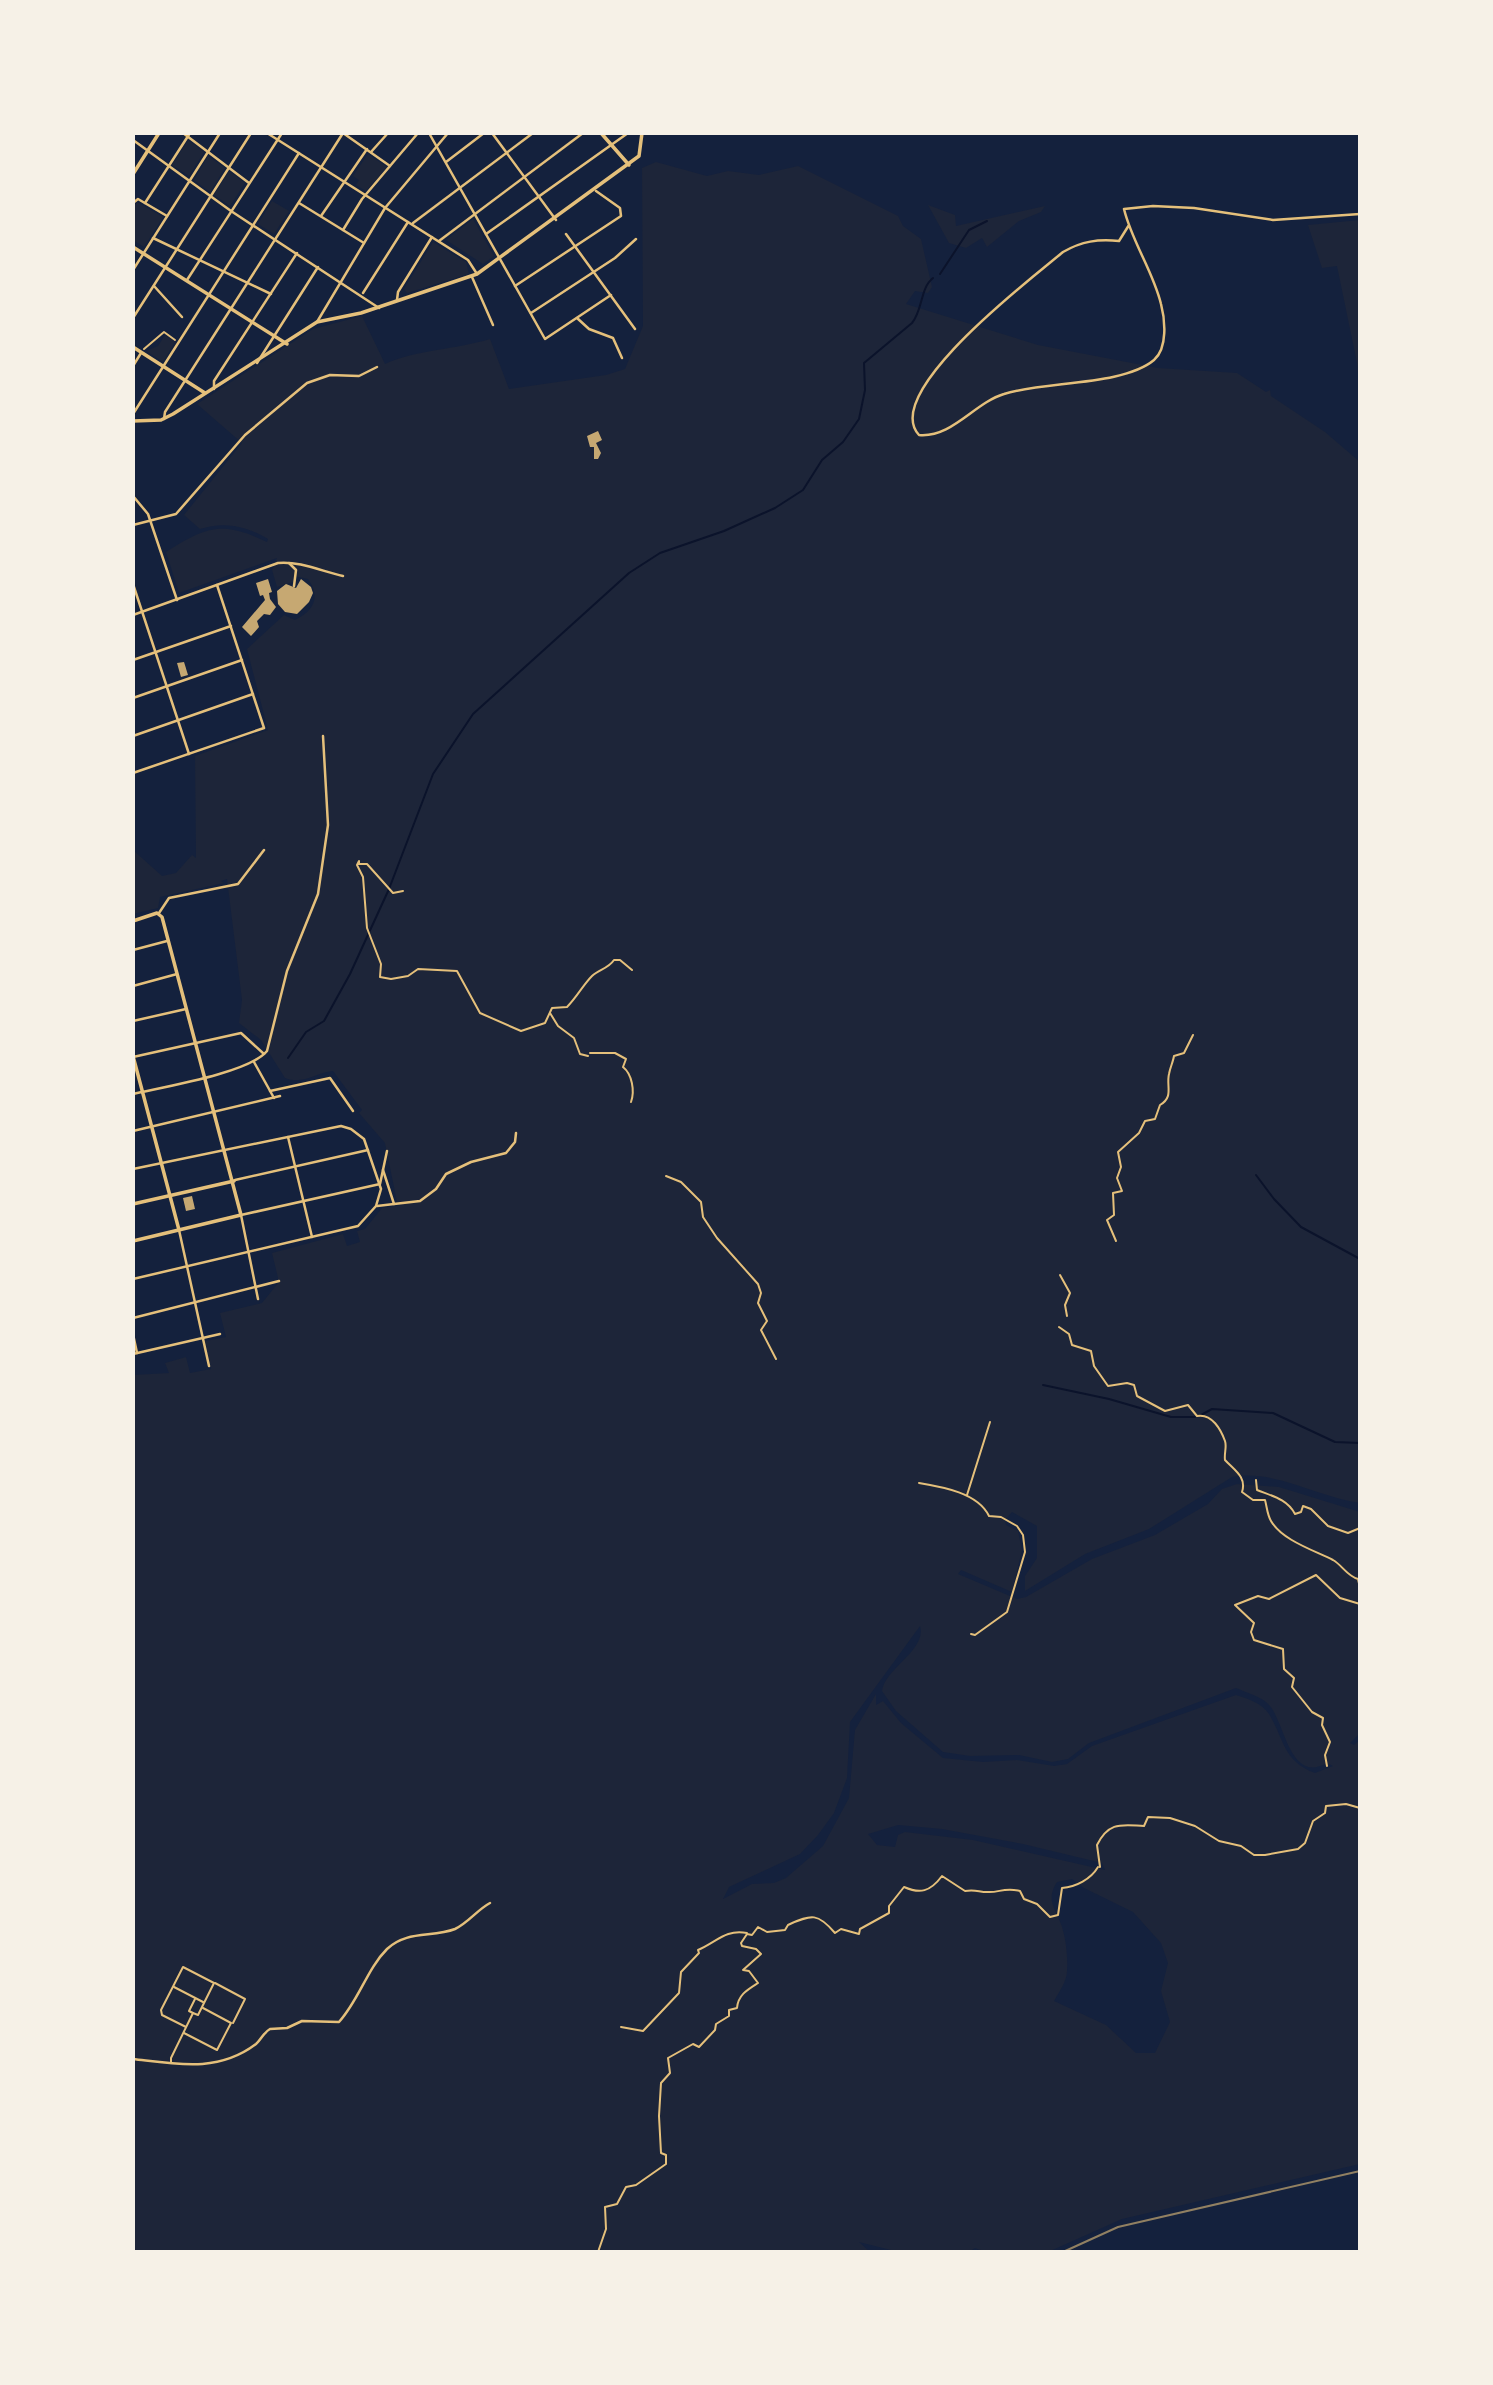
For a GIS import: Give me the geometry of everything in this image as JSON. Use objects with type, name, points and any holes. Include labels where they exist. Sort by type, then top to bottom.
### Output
[{"type":"street","points":[[133,174],[159,133]]},
{"type":"street","points":[[183,133],[249,183]]},
{"type":"street","points":[[133,270],[220,133]]},
{"type":"street","points":[[133,318],[251,133]]},
{"type":"street","points":[[267,133],[468,260],[477,274]]},
{"type":"street","points":[[187,281],[282,133]]},
{"type":"street","points":[[164,419],[165,412],[185,380],[343,133],[390,166]]},
{"type":"street","points":[[352,140],[358,133]]},
{"type":"street","points":[[371,152],[388,133]]},
{"type":"street","points":[[342,230],[365,195],[418,133]]},
{"type":"street","points":[[429,133],[545,340],[611,295]]},
{"type":"street","points":[[317,323],[386,208],[448,133]]},
{"type":"street","points":[[446,162],[484,133]]},
{"type":"street","points":[[492,133],[556,220]]},
{"type":"street","points":[[363,294],[410,223],[533,133]]},
{"type":"street","points":[[439,241],[583,133]]},
{"type":"street","points":[[601,133],[629,164]]},
{"type":"street","points":[[486,234],[628,133]]},
{"type":"street","points":[[133,421],[164,419],[317,323],[379,308],[472,277],[556,220],[629,164],[640,153],[642,133]]},
{"type":"street","points":[[145,203],[189,135]]},
{"type":"street","points":[[133,140],[231,211],[363,294],[379,308]]},
{"type":"street","points":[[321,216],[366,149]]},
{"type":"street","points":[[133,414],[299,153]]},
{"type":"street","points":[[515,286],[621,216],[620,208],[596,191]]},
{"type":"street","points":[[133,203],[136,199],[167,216]]},
{"type":"street","points":[[299,203],[364,243]]},
{"type":"street","points":[[1129,225],[1119,241],[1100,239],[1063,251],[943,360],[917,395],[912,416],[913,428],[919,435],[930,436],[947,429],[1003,394],[1115,375],[1155,359],[1164,338],[1161,306],[1124,209],[1194,208],[1273,220],[1360,214]]},
{"type":"street","points":[[566,234],[635,329]]},
{"type":"street","points":[[397,302],[398,292],[432,237]]},
{"type":"street","points":[[153,238],[271,293]]},
{"type":"street","points":[[531,313],[593,272],[636,239]]},
{"type":"street","points":[[133,247],[286,344]]},
{"type":"street","points":[[214,389],[214,381],[297,253]]},
{"type":"street","points":[[257,363],[318,267]]},
{"type":"street","points":[[472,277],[493,325]]},
{"type":"street","points":[[154,286],[182,317]]},
{"type":"street","points":[[577,318],[589,329],[613,338],[622,358]]},
{"type":"street","points":[[133,347],[206,393]]},
{"type":"street","points":[[133,366],[141,353]]},
{"type":"street","points":[[133,525],[176,514],[245,435],[307,383],[330,375],[359,376],[377,367]]},
{"type":"street","points":[[133,496],[150,519],[177,600]]},
{"type":"street","points":[[133,615],[278,562],[298,562],[306,568]]},
{"type":"street","points":[[289,563],[296,569],[306,568],[343,576]]},
{"type":"street","points":[[294,586],[296,569]]},
{"type":"street","points":[[133,584],[189,754]]},
{"type":"street","points":[[133,773],[264,728],[217,585]]},
{"type":"street","points":[[133,660],[230,626]]},
{"type":"street","points":[[133,698],[242,660]]},
{"type":"street","points":[[133,736],[253,694]]},
{"type":"street","points":[[133,1094],[205,1077],[254,1062],[264,1054],[291,959],[314,908],[320,886],[328,825],[323,736]]},
{"type":"street","points":[[133,921],[159,913],[169,898],[238,884],[264,850]]},
{"type":"street","points":[[159,913],[225,1149],[258,1299]]},
{"type":"street","points":[[133,950],[168,941]]},
{"type":"street","points":[[133,986],[177,974]]},
{"type":"street","points":[[133,1021],[186,1009]]},
{"type":"street","points":[[209,1366],[179,1230],[133,1057],[244,1033],[264,1054]]},
{"type":"street","points":[[254,1062],[274,1098]]},
{"type":"street","points":[[270,1091],[330,1078],[353,1111]]},
{"type":"street","points":[[133,1131],[280,1096]]},
{"type":"street","points":[[133,1169],[332,1127],[351,1129],[364,1139],[381,1194],[376,1206],[358,1226],[133,1279]]},
{"type":"street","points":[[376,1206],[419,1202],[436,1189],[446,1174],[471,1162],[506,1153],[515,1142],[516,1133]]},
{"type":"street","points":[[288,1137],[312,1237]]},
{"type":"street","points":[[133,1204],[368,1150]]},
{"type":"street","points":[[380,1184],[387,1151]]},
{"type":"street","points":[[383,1166],[394,1204]]},
{"type":"street","points":[[133,1241],[380,1184]]},
{"type":"street","points":[[133,1318],[279,1281]]},
{"type":"street","points":[[133,1334],[135,1353],[220,1334]]},
{"type":"street","points":[[133,2059],[196,2065],[223,2061],[257,2044],[270,2029],[287,2028],[302,2021],[339,2022],[379,1957],[389,1947],[422,1933],[458,1927],[477,1910],[490,1903]]},
{"type":"street","points":[[183,2032],[217,2050],[245,1999],[183,1967],[161,2010],[162,2015],[186,2027]]},
{"type":"street","points":[[196,1998],[189,2011],[198,2015],[214,1983]]},
{"type":"street","points":[[173,1986],[205,2003]]},
{"type":"street","points":[[202,2008],[231,2023]]},
{"type":"street","points":[[171,2063],[193,2013]]},
{"type":"path","points":[[141,353],[164,332],[179,342]]},
{"type":"path","points":[[404,891],[393,893],[367,864],[359,864],[359,861],[357,865],[364,884],[364,917],[381,964],[380,978],[408,976],[416,969],[457,971],[480,1013],[520,1031],[545,1023],[552,1008],[567,1007],[582,992],[589,978],[609,967],[614,960],[632,970]]},
{"type":"path","points":[[549,1012],[558,1027],[574,1038],[580,1054],[615,1053],[626,1059],[622,1067],[630,1075],[631,1102]]},
{"type":"path","points":[[1116,1241],[1107,1220],[1114,1215],[1113,1193],[1122,1191],[1117,1178],[1121,1167],[1118,1152],[1139,1133],[1145,1121],[1155,1119],[1160,1111],[1158,1108],[1170,1092],[1168,1078],[1174,1056],[1184,1053],[1193,1035]]},
{"type":"path","points":[[666,1176],[681,1182],[701,1202],[703,1217],[720,1242],[758,1284],[761,1293],[758,1303],[766,1321],[761,1331],[776,1359]]},
{"type":"path","points":[[1060,1275],[1070,1293],[1065,1305],[1067,1315]]},
{"type":"path","points":[[1059,1327],[1066,1330],[1072,1345],[1091,1351],[1094,1366],[1108,1386],[1127,1383],[1134,1385],[1137,1396],[1154,1406],[1175,1410],[1188,1405],[1197,1416],[1209,1417],[1217,1424],[1225,1440],[1225,1460],[1244,1483],[1242,1492],[1253,1500],[1267,1502],[1270,1520],[1283,1535],[1325,1559],[1334,1560],[1350,1577],[1358,1579],[1360,1588]]},
{"type":"path","points":[[967,1496],[990,1422]]},
{"type":"path","points":[[1255,1480],[1257,1490],[1282,1500],[1295,1514],[1301,1512],[1303,1506],[1328,1526],[1348,1533],[1360,1528]]},
{"type":"path","points":[[919,1483],[951,1488],[986,1507],[989,1516],[1001,1517],[1017,1526],[1023,1535],[1025,1552],[1007,1612],[975,1635],[971,1634]]},
{"type":"path","points":[[1326,1766],[1325,1755],[1330,1742],[1322,1725],[1323,1718],[1312,1712],[1292,1687],[1294,1678],[1283,1669],[1283,1649],[1254,1640],[1251,1632],[1254,1623],[1235,1605],[1258,1596],[1269,1598],[1316,1575],[1340,1598],[1360,1604]]},
{"type":"path","points":[[621,2026],[643,2031],[656,2021],[679,1993],[685,1964],[699,1953],[698,1950],[711,1945],[715,1938],[732,1932],[745,1931],[752,1935],[758,1927],[767,1932],[785,1930],[788,1925],[810,1916],[826,1920],[835,1933],[841,1929],[859,1934],[860,1929],[889,1913],[889,1906],[904,1887],[918,1893],[925,1892],[943,1876],[965,1891],[978,1888],[989,1892],[1011,1888],[1020,1891],[1024,1899],[1037,1904],[1050,1917],[1058,1914],[1062,1888],[1076,1885],[1093,1876],[1099,1867],[1097,1845],[1105,1832],[1121,1824],[1144,1826],[1148,1817],[1170,1818],[1195,1826],[1219,1841],[1241,1846],[1254,1855],[1265,1855],[1298,1849],[1305,1843],[1312,1821],[1325,1813],[1326,1806],[1346,1804],[1360,1808]]},
{"type":"path","points":[[598,2252],[606,2229],[605,2207],[617,2204],[626,2188],[636,2185],[666,2164],[666,2155],[661,2153],[659,2132],[661,2086],[670,2073],[669,2063],[666,2061],[690,2045],[699,2047],[715,2030],[716,2024],[729,2016],[730,2010],[737,2008],[737,2000],[743,1993],[758,1983],[749,1971],[743,1970],[761,1954],[756,1949],[742,1946],[747,1934]]},
{"type":"shaded area","points":[[188,140],[204,152],[189,176],[172,165]]},
{"type":"shaded area","points":[[368,154],[387,167],[366,191],[356,185],[359,180],[353,176]]},
{"type":"shaded area","points":[[208,156],[225,168],[210,192],[194,180]]},
{"type":"shaded area","points":[[656,162],[707,176],[728,171],[759,175],[798,166],[898,216],[903,226],[921,239],[932,287],[928,293],[915,291],[906,304],[1038,345],[1158,368],[1237,373],[1266,392],[1270,390],[1271,396],[1325,432],[1360,462],[1360,1503],[1280,1480],[1232,1477],[1149,1529],[1085,1554],[1025,1591],[1025,1576],[1037,1558],[1037,1526],[1012,1512],[1005,1520],[1006,1525],[1018,1531],[1022,1550],[1012,1592],[961,1570],[958,1574],[1017,1599],[1026,1597],[1092,1559],[1155,1535],[1208,1504],[1222,1489],[1237,1484],[1279,1487],[1360,1512],[1360,1733],[1350,1743],[1354,1745],[1360,1740],[1360,2164],[1122,2219],[1048,2252],[986,2252],[975,2248],[969,2252],[895,2251],[859,2242],[870,2252],[133,2252],[133,1375],[169,1373],[165,1363],[186,1357],[190,1373],[211,1369],[205,1341],[226,1337],[220,1313],[262,1303],[279,1282],[272,1253],[343,1234],[347,1246],[360,1242],[357,1231],[365,1229],[382,1208],[402,1205],[397,1202],[385,1143],[359,1113],[362,1110],[333,1071],[298,1080],[285,1078],[261,1040],[239,1023],[242,1000],[227,879],[221,881],[224,883],[160,897],[158,908],[133,914],[133,850],[162,876],[176,873],[192,855],[196,858],[195,756],[268,730],[247,649],[284,615],[295,620],[302,616],[311,608],[315,598],[308,579],[294,576],[293,582],[277,587],[272,570],[277,558],[179,593],[166,552],[180,543],[214,529],[237,531],[267,542],[268,539],[235,526],[218,525],[200,529],[184,515],[242,443],[197,404],[313,329],[362,316],[385,364],[411,355],[490,339],[509,389],[606,375],[625,369],[643,326],[642,168]],"holes":[[[920,1626],[917,1643],[890,1675],[882,1691],[896,1711],[943,1752],[970,1756],[1019,1755],[1052,1762],[1068,1759],[1089,1743],[1236,1688],[1270,1706],[1297,1759],[1305,1765],[1315,1767],[1327,1763],[1333,1766],[1315,1773],[1304,1768],[1290,1755],[1266,1710],[1236,1695],[1092,1746],[1067,1764],[1054,1766],[1017,1760],[983,1762],[943,1758],[901,1723],[883,1701],[876,1705],[876,1694],[855,1730],[849,1798],[823,1846],[786,1878],[774,1883],[752,1884],[723,1899],[729,1887],[800,1854],[834,1813],[847,1778],[850,1722]],[[898,1825],[942,1829],[1023,1844],[1102,1863],[1105,1870],[973,1840],[905,1832],[898,1835],[895,1847],[877,1845],[868,1834]],[[1072,1879],[1084,1888],[1133,1912],[1161,1943],[1168,1963],[1161,1991],[1170,2022],[1155,2053],[1136,2053],[1106,2025],[1054,2001],[1066,1979],[1067,1966],[1063,1932],[1052,1900],[1057,1882]]]},
{"type":"shaded area","points":[[229,171],[245,183],[230,206],[214,195]]},
{"type":"shaded area","points":[[272,201],[289,211],[274,234],[258,224]]},
{"type":"shaded area","points":[[137,202],[163,217],[144,247],[133,240],[133,207]]},
{"type":"shaded area","points":[[928,205],[955,215],[956,226],[1045,206],[1041,212],[1019,221],[987,247],[982,238],[966,248],[949,243]]},
{"type":"shaded area","points":[[473,219],[494,256],[483,264],[446,240]]},
{"type":"shaded area","points":[[1360,220],[1360,395],[1357,363],[1337,266],[1322,268],[1308,225]]},
{"type":"shaded area","points":[[433,242],[466,262],[469,274],[407,293],[404,289]]},
{"type":"shaded area","points":[[165,335],[175,342],[163,362],[146,351],[158,346]]},
{"type":"building","points":[[598,431],[602,440],[596,443],[601,453],[598,459],[594,459],[594,447],[590,447],[587,436]]},
{"type":"building","points":[[268,579],[272,592],[269,593],[270,599],[276,607],[270,615],[264,614],[257,621],[259,627],[251,636],[242,627],[265,600],[263,595],[260,596],[256,583]]},
{"type":"building","points":[[301,579],[311,587],[313,593],[309,602],[297,614],[285,612],[278,604],[277,591],[286,584],[296,588]]},
{"type":"building","points":[[184,662],[188,675],[181,677],[177,663]]},
{"type":"building","points":[[192,1196],[195,1209],[186,1211],[183,1198]]},
{"type":"waterway","points":[[940,274],[969,230],[987,221]]},
{"type":"waterway","points":[[288,1058],[306,1032],[324,1021],[350,974],[389,889],[433,774],[473,714],[629,573],[660,553],[724,531],[775,508],[803,490],[822,460],[843,442],[859,419],[865,390],[864,363],[912,323],[926,287],[933,278]]},
{"type":"waterway","points":[[1256,1175],[1301,1227],[1360,1259]]},
{"type":"waterway","points":[[1043,1385],[1109,1399],[1171,1417],[1195,1417]]},
{"type":"waterway","points":[[1201,1415],[1212,1409],[1273,1413],[1335,1442],[1360,1443]]},
{"type":"railway","points":[[1063,2252],[1118,2227],[1360,2171]]}]
